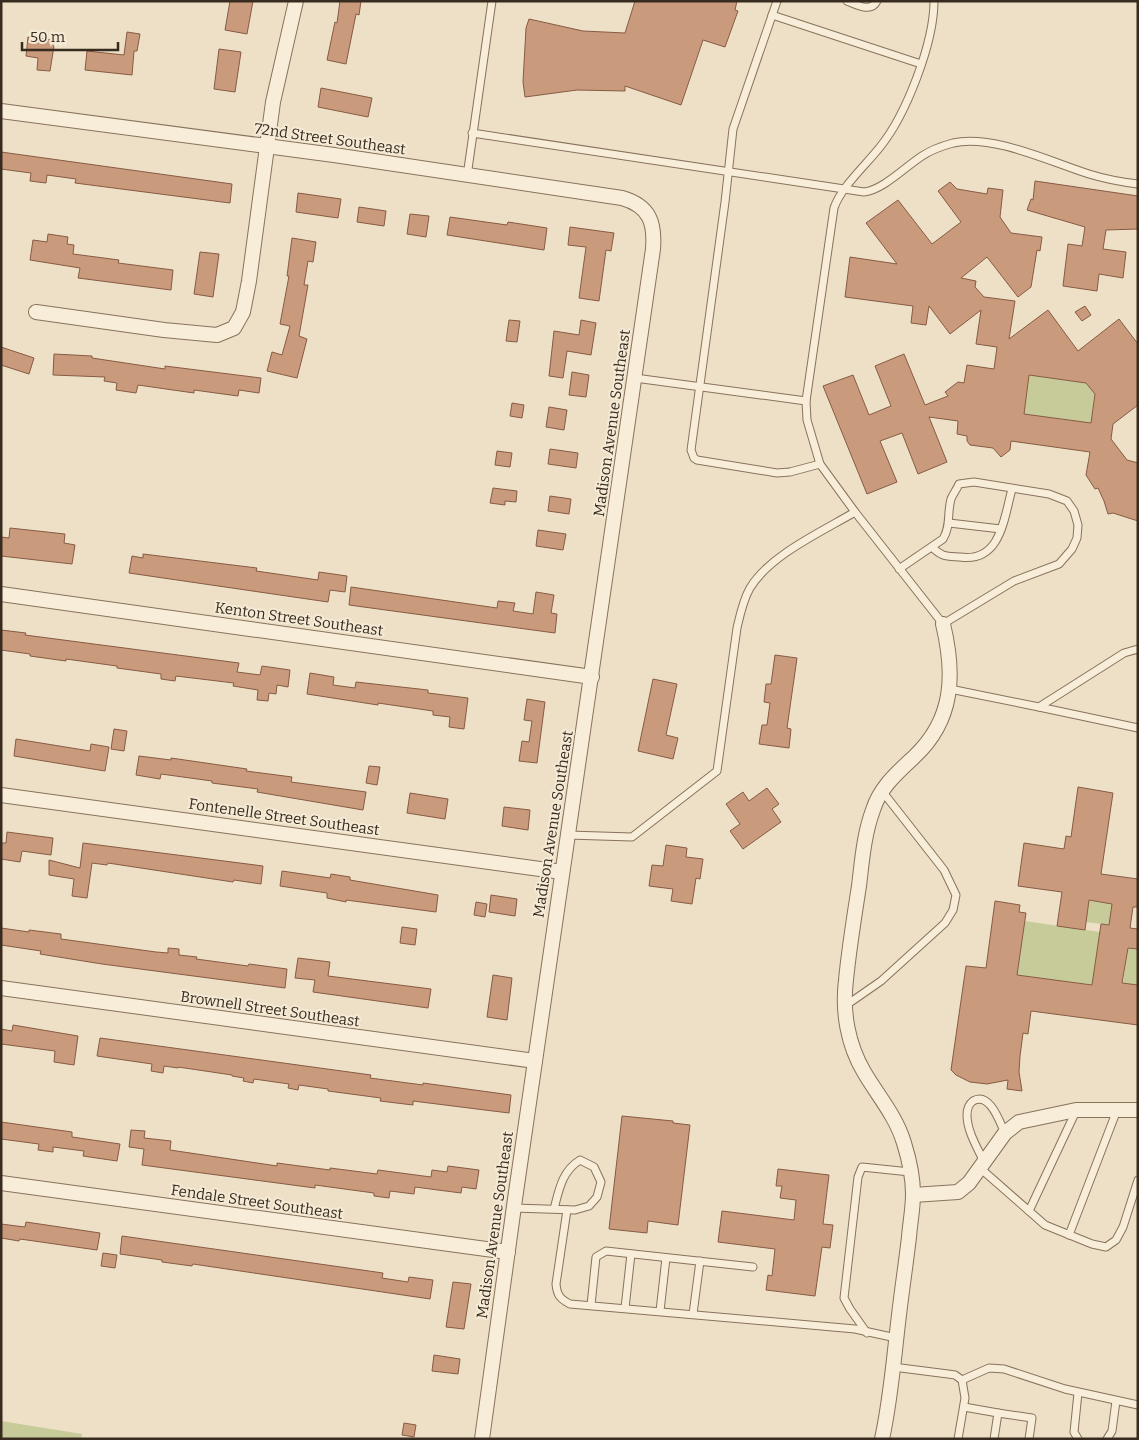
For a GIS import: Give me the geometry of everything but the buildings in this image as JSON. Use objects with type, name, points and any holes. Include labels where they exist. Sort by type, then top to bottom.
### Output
[{"type":"street","points":[[36,312],[164,330],[217,335],[234,328],[242,312],[249,281],[273,102],[296,1]]},
{"type":"street","name":"72nd Street Southeast","points":[[1,111],[267,146],[622,198],[639,205],[648,214]]},
{"type":"street","name":"Madison Avenue Southeast","points":[[482,1439],[534,1062],[654,243],[654,229],[648,214]]},
{"type":"street","name":"Kenton Street Southeast","points":[[1,594],[592,676]]},
{"type":"street","points":[[882,1439],[893,1367],[913,1195],[904,1142],[900,1131],[888,1107],[864,1071],[853,1050],[845,1006],[846,981],[867,831],[873,808],[888,783],[918,754],[932,735],[943,714],[950,690],[949,654],[943,624]]},
{"type":"street","name":"Fontenelle Street Southeast","points":[[1,795],[562,872]]},
{"type":"street","name":"Brownell Street Southeast","points":[[1,988],[534,1062]]},
{"type":"street","points":[[913,1195],[958,1192],[969,1183],[1005,1133],[1019,1122],[1076,1110],[1138,1110]]},
{"type":"street","name":"Fendale Street Southeast","points":[[1,1183],[508,1252]]},
{"type":"lane","points":[[467,176],[492,1]]},
{"type":"lane","points":[[777,1],[735,122],[731,140],[691,446],[692,454],[697,460],[783,473],[820,464]]},
{"type":"lane","points":[[847,1],[869,8],[875,6],[877,1]]},
{"type":"lane","points":[[900,569],[943,539],[946,533],[952,498],[959,484],[974,482],[1048,494],[1067,501],[1074,511],[1078,525],[1077,538],[1072,549],[1059,564],[1014,581],[943,624],[854,512],[820,464],[807,420],[806,401],[834,208],[845,189],[880,147],[895,125],[921,64],[929,35],[934,1]]},
{"type":"lane","points":[[772,15],[921,64]]},
{"type":"lane","points":[[472,133],[864,192],[874,189],[930,151],[952,144],[981,141],[1004,146],[1090,174],[1138,184]]},
{"type":"lane","points":[[635,378],[806,401]]},
{"type":"lane","points":[[932,547],[940,555],[968,558],[978,556],[990,550],[998,539],[1012,488]]},
{"type":"lane","points":[[568,836],[632,837],[717,771],[737,628],[750,588],[774,560],[854,512]]},
{"type":"lane","points":[[948,523],[1001,529]]},
{"type":"lane","points":[[1039,707],[1124,653],[1138,649]]},
{"type":"lane","points":[[950,690],[1138,728]]},
{"type":"lane","points":[[845,1006],[881,981],[945,923],[953,910],[956,895],[944,870],[882,791]]},
{"type":"lane","points":[[1005,1133],[996,1112],[982,1100],[974,1100],[969,1106],[967,1115],[969,1130],[982,1165],[1045,1225],[1092,1244],[1106,1247],[1116,1240],[1123,1228],[1138,1180]]},
{"type":"lane","points":[[1029,1211],[1076,1110]]},
{"type":"lane","points":[[1069,1235],[1118,1110]]},
{"type":"lane","points":[[514,1208],[575,1210],[590,1206],[597,1197],[600,1182],[594,1167],[580,1160],[572,1165],[565,1174],[560,1186],[554,1209]]},
{"type":"lane","points":[[867,1333],[844,1298],[858,1177],[862,1167],[910,1172]]},
{"type":"lane","points":[[567,1210],[556,1284],[557,1294],[570,1304],[846,1328],[896,1338]]},
{"type":"lane","points":[[590,1305],[596,1257],[606,1251],[752,1267]]},
{"type":"lane","points":[[625,1308],[631,1254]]},
{"type":"lane","points":[[660,1312],[666,1258]]},
{"type":"lane","points":[[693,1314],[700,1262]]},
{"type":"lane","points":[[893,1367],[955,1375],[962,1380],[965,1390],[964,1407],[958,1439]]},
{"type":"lane","points":[[962,1380],[989,1368],[1004,1369],[1048,1385],[1138,1405]]},
{"type":"lane","points":[[1078,1393],[1074,1432],[1078,1439]]},
{"type":"lane","points":[[1107,1439],[1112,1431],[1116,1401]]},
{"type":"lane","points":[[964,1407],[1032,1418],[1029,1439]]},
{"type":"lane","points":[[994,1439],[998,1413]]},
{"type":"green space","points":[[1029,375],[1086,383],[1095,390],[1091,423],[1024,414]]},
{"type":"green space","points":[[1089,900],[1112,904],[1109,925],[1086,922]]},
{"type":"green space","points":[[1025,921],[1100,932],[1092,985],[1017,975]]},
{"type":"green space","points":[[1128,948],[1138,949],[1138,985],[1123,983]]},
{"type":"green space","points":[[1,1421],[82,1434],[81,1439],[1,1439]]}]
